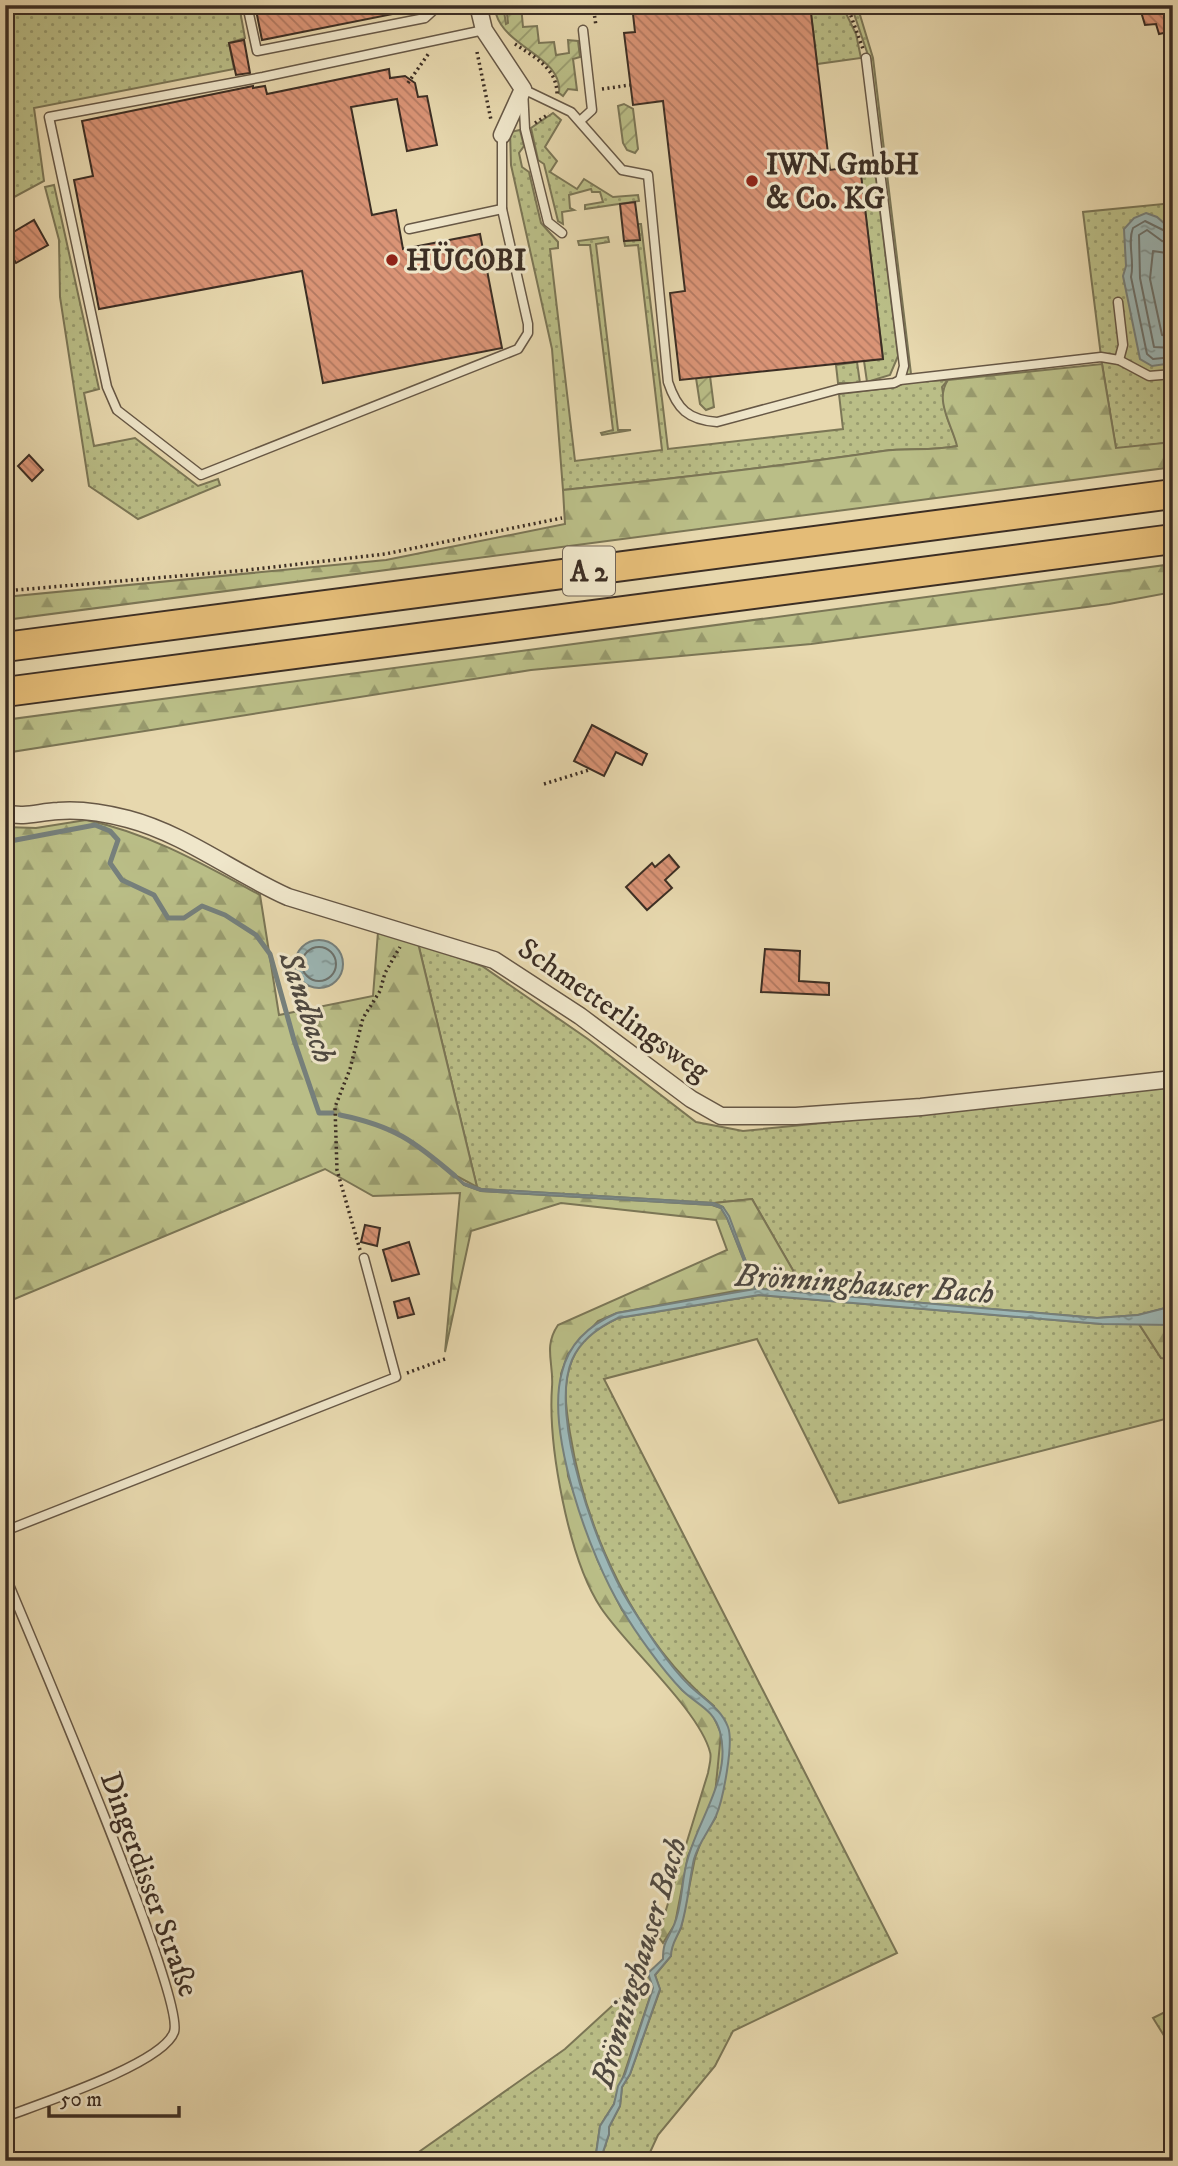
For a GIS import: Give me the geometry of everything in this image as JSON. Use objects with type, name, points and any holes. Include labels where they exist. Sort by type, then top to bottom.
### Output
[{"type":"highway","name":"A 2","points":[[5,647],[1173,494]]},
{"type":"highway","name":"A 2","points":[[7,692],[1173,539]]},
{"type":"street","points":[[478,5],[484,30],[523,89],[502,135]]},
{"type":"street","name":"Schmetterlingsweg","points":[[5,813],[24,817],[57,811],[94,812],[129,819],[168,833],[256,883],[288,897],[472,951],[515,971],[691,1099],[721,1116],[784,1116],[921,1107],[1173,1079]]},
{"type":"lane","points":[[247,5],[257,51],[425,18],[437,8],[448,5]]},
{"type":"lane","points":[[484,30],[49,117],[107,387],[117,410],[201,475],[510,354],[524,342],[528,324],[502,209],[502,135]]},
{"type":"lane","points":[[580,121],[592,110],[583,30]]},
{"type":"lane","points":[[866,58],[904,366],[900,380]]},
{"type":"lane","points":[[562,233],[548,222],[525,129],[523,89],[571,112],[622,170],[648,175],[668,382],[674,400],[685,414],[699,421],[717,422],[839,388],[887,385],[900,380],[1101,358],[1119,360],[1149,376],[1173,374]]},
{"type":"lane","points":[[409,229],[502,209]]},
{"type":"lane","points":[[1118,302],[1123,345],[1119,360]]},
{"type":"lane","points":[[5,1531],[396,1377],[364,1258]]},
{"type":"lane","name":"Dingerdisser Straße","points":[[5,1575],[149,1934],[175,2017],[170,2038],[152,2055],[120,2072],[5,2117]]},
{"type":"path","points":[[593,5],[596,28]]},
{"type":"path","points":[[846,5],[866,58]]},
{"type":"path","points":[[408,83],[438,40]]},
{"type":"path","points":[[590,91],[630,85]]},
{"type":"path","points":[[5,591],[248,570],[385,554],[562,517]]},
{"type":"path","points":[[544,784],[589,769]]},
{"type":"path","points":[[364,1258],[337,1170],[335,1107],[347,1078],[363,1018],[380,991],[385,973],[409,933]]},
{"type":"path","points":[[396,1377],[444,1359]]},
{"type":"green space","points":[[5,5],[239,5],[245,38],[229,43],[234,69],[34,108],[44,181],[5,202]]},
{"type":"green space","points":[[490,5],[503,5],[506,24],[506,5],[521,5],[523,27],[537,26],[539,43],[554,42],[556,55],[569,53],[568,40],[578,41],[580,57],[573,59],[577,90],[568,89],[563,96],[559,93],[558,81],[552,70],[511,36],[496,14],[492,14]]},
{"type":"green space","points":[[810,5],[842,5],[856,34],[861,58],[817,64]]},
{"type":"green space","points":[[851,5],[857,5],[873,58],[912,382],[948,380],[942,387],[947,417],[958,446],[883,451],[563,490],[552,349],[511,165],[510,132],[520,130],[524,146],[519,153],[522,167],[529,172],[541,223],[558,242],[558,248],[550,249],[575,461],[662,450],[638,245],[625,246],[624,241],[639,239],[638,224],[641,224],[668,449],[843,429],[839,394],[896,387],[904,382],[907,365],[869,58]]},
{"type":"green space","points":[[624,104],[633,109],[638,149],[635,153],[627,150],[623,143],[618,106]]},
{"type":"green space","points":[[553,113],[561,120],[545,147],[557,161],[550,172],[577,189],[584,179],[613,197],[638,195],[639,201],[585,209],[585,205],[603,202],[600,192],[592,192],[591,189],[569,195],[570,208],[574,210],[562,212],[563,224],[558,221],[544,164],[538,160],[531,128]]},
{"type":"green space","points":[[859,161],[876,178],[898,356],[890,375],[867,382],[864,361],[883,358]]},
{"type":"green space","points":[[54,185],[99,389],[84,393],[94,446],[135,438],[198,486],[218,479],[220,485],[138,519],[89,486],[60,297],[59,240],[45,187]]},
{"type":"green space","points":[[1173,203],[1173,442],[1116,449],[1102,364],[1083,212]]},
{"type":"green space","points":[[608,237],[609,242],[596,244],[618,430],[631,430],[602,435],[601,433],[613,430],[590,245],[579,245],[578,241]]},
{"type":"green space","points":[[857,362],[860,383],[838,383],[836,365]]},
{"type":"green space","points":[[1102,364],[1116,448],[1173,442],[1173,467],[5,620],[5,597],[386,560],[565,524],[563,490],[883,451],[957,446],[943,404],[944,388],[948,380]]},
{"type":"green space","points":[[710,376],[714,407],[706,410],[700,404],[696,378]]},
{"type":"green space","points":[[1173,564],[1173,592],[1109,604],[811,644],[531,670],[5,753],[5,720]]},
{"type":"green space","points":[[86,820],[154,841],[260,895],[279,1015],[373,996],[378,932],[418,943],[477,1187],[451,1173],[464,1185],[481,1191],[712,1205],[721,1208],[727,1218],[756,1290],[735,1291],[617,1313],[598,1321],[568,1354],[561,1374],[568,1476],[598,1561],[622,1610],[682,1690],[711,1711],[721,1733],[715,1795],[688,1856],[675,1924],[663,1943],[658,1936],[708,1773],[711,1754],[692,1717],[613,1624],[589,1587],[570,1531],[557,1469],[553,1439],[550,1348],[558,1325],[727,1250],[716,1220],[561,1203],[471,1231],[445,1352],[460,1193],[373,1196],[325,1169],[5,1303],[5,827],[36,828]]},
{"type":"green space","points":[[418,943],[482,966],[588,1039],[696,1122],[743,1131],[1173,1085],[1173,1306],[1138,1315],[1097,1318],[806,1293],[752,1199],[714,1203],[481,1189],[477,1187]]},
{"type":"green space","points":[[752,1199],[806,1293],[763,1289],[755,1283],[723,1207],[714,1203]]},
{"type":"green space","points":[[759,1295],[1102,1324],[1139,1324],[1161,1358],[1173,1359],[1173,1417],[839,1503],[757,1339],[604,1379],[897,1953],[733,2031],[715,2066],[658,2135],[646,2161],[600,2161],[609,2127],[620,2106],[622,2087],[630,2074],[660,1990],[655,1975],[671,1956],[671,1947],[681,1928],[695,1858],[703,1836],[716,1817],[714,1706],[686,1680],[661,1650],[638,1617],[602,1546],[588,1509],[570,1433],[567,1378],[575,1353],[585,1340],[618,1318]]},
{"type":"green space","points":[[1139,1324],[1173,1324],[1173,1359],[1161,1358]]},
{"type":"green space","points":[[648,1973],[653,1988],[614,2104],[600,2126],[595,2161],[406,2161],[565,2049]]},
{"type":"green space","points":[[1173,2008],[1173,2050],[1153,2018]]},
{"type":"water","points":[[1146,213],[1157,217],[1173,231],[1173,363],[1152,366],[1140,359],[1123,276],[1126,266],[1124,229],[1134,218]]},
{"type":"water","points":[[319,940],[336,947],[343,964],[336,981],[319,988],[302,981],[295,964],[302,947]]},
{"type":"water","points":[[452,1173],[464,1183],[481,1189],[714,1203],[723,1207],[729,1216],[754,1283],[763,1289],[1097,1318],[1138,1315],[1173,1306],[1171,1325],[1102,1324],[759,1295],[618,1318],[591,1334],[580,1346],[572,1360],[566,1384],[566,1415],[571,1448],[591,1519],[629,1603],[681,1677],[721,1714],[728,1727],[730,1745],[719,1808],[694,1859],[681,1927],[671,1956],[655,1975],[660,1989],[630,2074],[622,2087],[620,2106],[609,2127],[600,2161],[595,2161],[600,2126],[614,2104],[653,1988],[648,1973],[663,1959],[665,1944],[677,1917],[686,1866],[718,1781],[723,1748],[714,1718],[682,1690],[650,1651],[622,1609],[597,1558],[584,1527],[565,1460],[558,1397],[562,1372],[570,1352],[582,1336],[617,1313],[755,1289],[721,1208],[713,1205],[481,1191],[464,1185]]},
{"type":"building","points":[[255,5],[403,5],[403,12],[262,40]]},
{"type":"building","name":"IWN GmbH & Co. KG","points":[[632,5],[810,5],[830,170],[860,166],[883,359],[680,380],[670,293],[685,291],[663,101],[633,105],[624,33],[635,32]]},
{"type":"building","points":[[1139,5],[1173,5],[1173,31],[1159,34],[1156,24],[1145,25]]},
{"type":"building","points":[[244,40],[250,73],[236,75],[229,43]]},
{"type":"building","points":[[389,69],[390,78],[405,76],[415,83],[418,97],[427,96],[437,145],[407,151],[397,99],[351,107],[372,215],[396,210],[403,249],[480,234],[502,348],[323,383],[302,271],[99,309],[74,180],[93,176],[82,121],[253,86],[265,86],[267,94]]},
{"type":"building","points":[[635,202],[640,240],[624,241],[620,204]]},
{"type":"building","points":[[34,220],[48,245],[16,263],[5,244],[5,237]]},
{"type":"building","points":[[29,455],[43,470],[32,481],[18,466]]},
{"type":"building","points":[[592,725],[647,754],[642,765],[616,752],[604,776],[574,761]]},
{"type":"building","points":[[669,855],[679,867],[665,880],[672,888],[647,910],[626,887],[652,863],[655,867]]},
{"type":"building","points":[[765,949],[800,951],[799,981],[829,983],[829,995],[761,992]]},
{"type":"building","points":[[365,1225],[380,1228],[377,1246],[361,1242]]},
{"type":"building","points":[[409,1242],[419,1274],[392,1281],[383,1250]]},
{"type":"building","points":[[409,1298],[414,1314],[398,1318],[394,1302]]},
{"type":"waterway","name":"Sandbach","points":[[5,842],[95,825],[110,831],[118,840],[110,863],[122,880],[154,895],[168,918],[184,918],[202,906],[225,915],[256,935],[270,954],[294,1040],[319,1113],[332,1113]]},
{"type":"waterway","name":"Sandbach","points":[[340,1115],[375,1124],[402,1136],[455,1176]]},
{"type":"place","name":"IWN GmbH & Co. KG","points":[[752,181]]},
{"type":"place","name":"HÜCOBI","points":[[392,260]]},
{"type":"water label","name":"Brönninghauser Bach","points":[[865,1283]]},
{"type":"water label","name":"Brönninghauser Bach","points":[[638,1962]]}]
